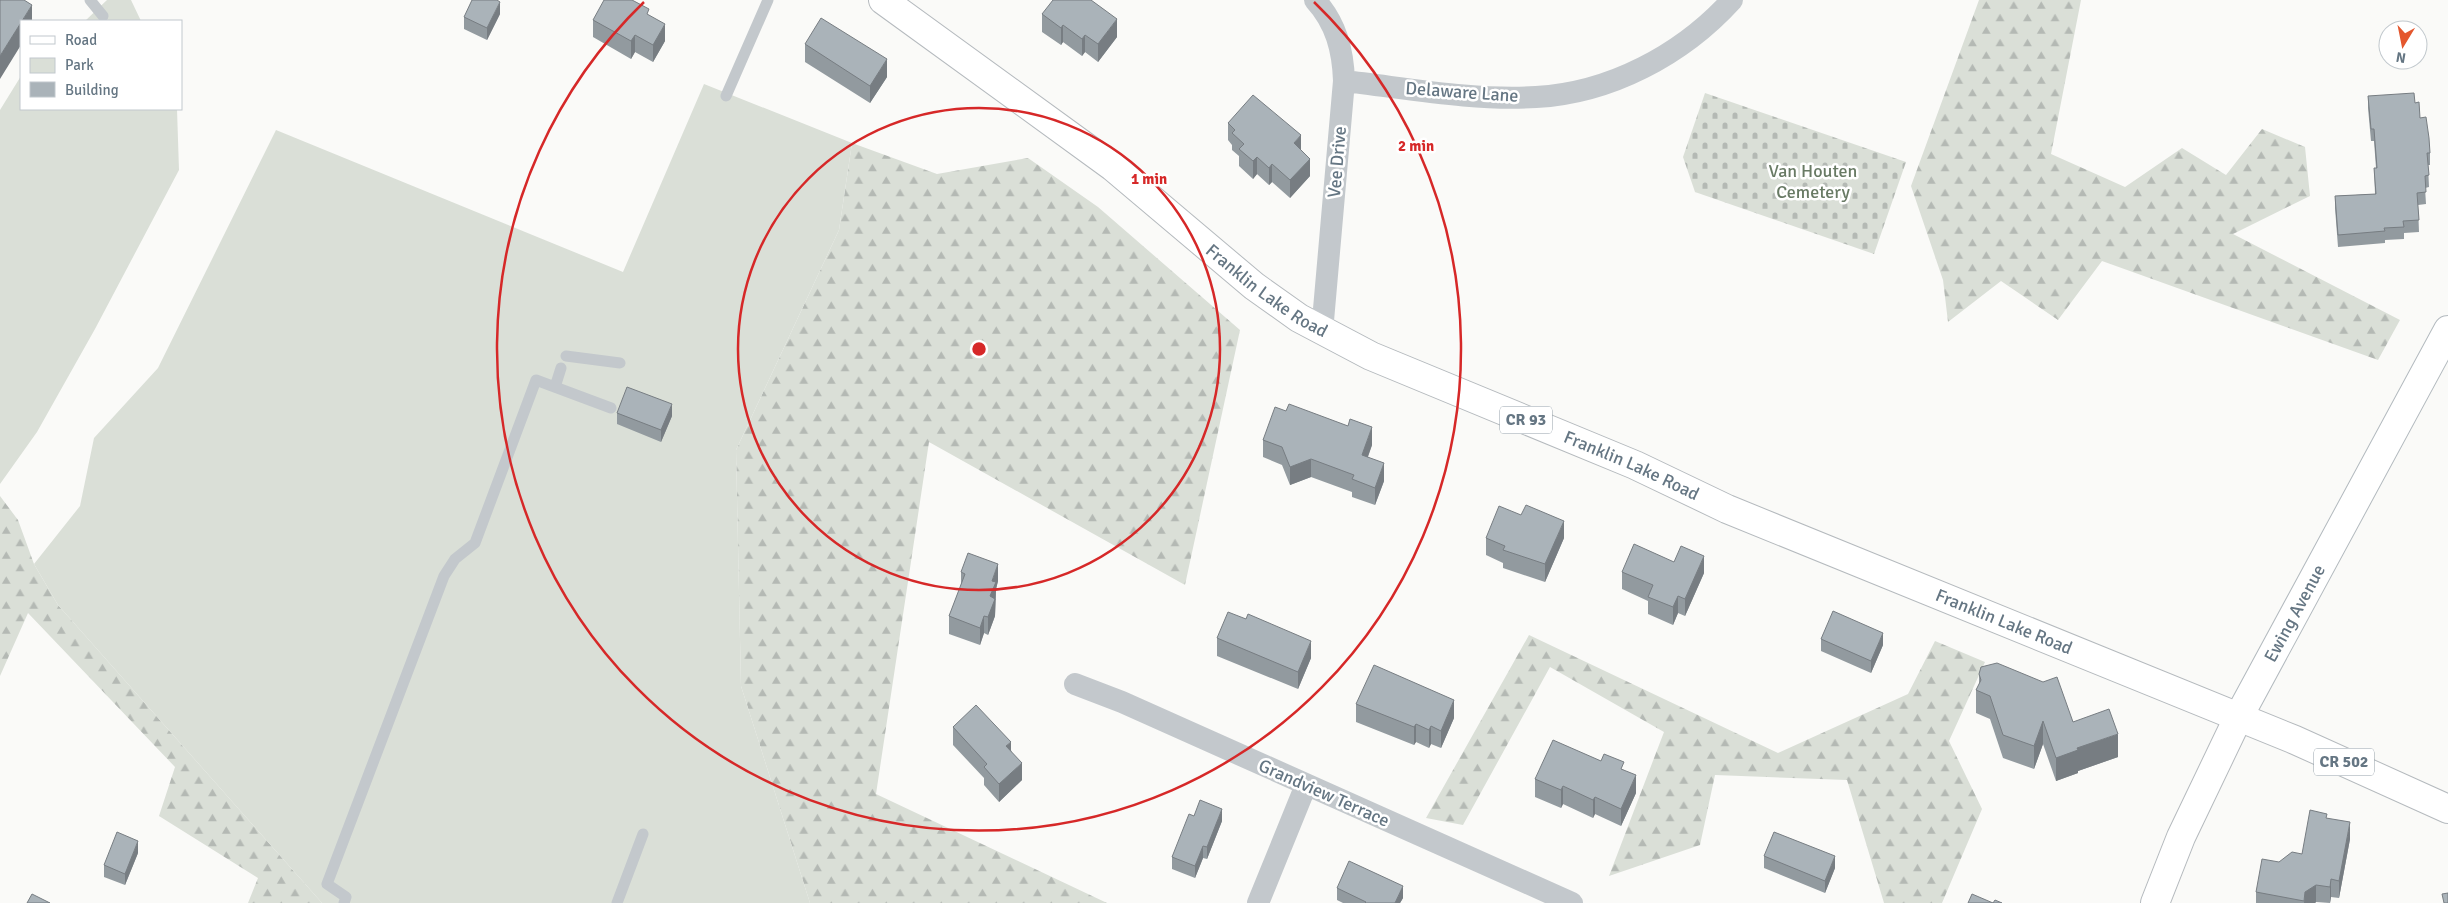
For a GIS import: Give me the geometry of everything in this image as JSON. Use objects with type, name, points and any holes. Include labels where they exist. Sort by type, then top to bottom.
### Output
[{"type":"main road","name":"Franklin Lake Road","points":[[883,0],[1113,166],[1254,286],[1322,332],[1371,356],[1636,465],[1727,509],[2295,740],[2448,809]]},
{"type":"main road","name":"Ewing Avenue","points":[[2155,903],[2181,837],[2238,718],[2448,330]]},
{"type":"street","name":"Vee Drive","points":[[1315,0],[1328,16],[1338,38],[1343,61],[1344,81],[1322,332]]},
{"type":"street","name":"Delaware Lane","points":[[1344,81],[1500,98],[1536,97],[1582,90],[1621,78],[1658,60],[1689,40],[1732,0]]},
{"type":"street","name":"Grandview Terrace","points":[[1075,684],[1122,702],[1572,903]]},
{"type":"street","points":[[1258,903],[1306,785]]},
{"type":"lane","points":[[90,0],[103,16]]},
{"type":"lane","points":[[726,96],[768,0]]},
{"type":"lane","points":[[566,356],[620,363]]},
{"type":"lane","points":[[555,387],[561,368]]},
{"type":"lane","points":[[344,903],[346,896],[327,884],[444,576],[455,559],[475,543],[536,380],[611,408]]},
{"type":"lane","points":[[616,903],[643,834]]},
{"type":"green space","points":[[107,0],[131,0],[141,20],[86,20]]},
{"type":"green space","points":[[1979,0],[2081,0],[2051,154],[2125,187],[2182,148],[2226,175],[2262,129],[2305,147],[2310,196],[2233,234],[2400,320],[2378,360],[2102,261],[2058,320],[2001,281],[1948,322],[1943,280],[1911,186]]},
{"type":"green space","points":[[20,78],[20,110],[177,110],[179,170],[95,329],[37,432],[0,484],[0,110]]},
{"type":"green space","points":[[704,84],[852,143],[839,230],[736,450],[741,686],[810,903],[322,903],[58,605],[34,564],[80,506],[94,438],[158,368],[276,130],[623,272]]},
{"type":"green space","name":"Van Houten Cemetery","points":[[1705,93],[1906,162],[1874,254],[1695,192],[1683,157]]},
{"type":"green space","points":[[852,143],[937,174],[1028,158],[1098,207],[1240,330],[1185,585],[929,442],[876,794],[1107,903],[810,903],[741,686],[736,450],[839,230]]},
{"type":"green space","points":[[0,496],[18,520],[34,564],[58,605],[322,903],[248,903],[258,878],[159,816],[175,767],[28,613],[0,676]]},
{"type":"green space","points":[[1529,635],[1778,753],[1908,694],[1935,641],[1985,662],[1949,741],[1982,809],[1942,903],[1884,903],[1847,780],[1715,775],[1700,845],[1609,876],[1664,732],[1550,667],[1463,825],[1426,818]]},
{"type":"building","points":[[0,0],[24,0],[32,5],[23,20],[20,20],[20,24],[0,56]]},
{"type":"building","points":[[472,0],[497,0],[500,2],[487,28],[464,17]]},
{"type":"building","points":[[604,0],[632,0],[649,9],[647,14],[665,24],[653,45],[635,35],[631,41],[593,20]]},
{"type":"building","points":[[1053,0],[1091,0],[1117,19],[1098,44],[1085,35],[1082,39],[1063,25],[1061,28],[1042,14]]},
{"type":"building","points":[[821,18],[887,59],[870,86],[805,44]]},
{"type":"building","points":[[2414,93],[2415,103],[2419,102],[2420,118],[2426,117],[2430,153],[2427,153],[2429,175],[2425,176],[2426,192],[2417,193],[2419,220],[2403,221],[2404,227],[2384,228],[2385,231],[2338,235],[2335,196],[2376,194],[2374,168],[2377,168],[2374,129],[2371,129],[2368,96]]},
{"type":"building","points":[[1253,95],[1301,135],[1294,143],[1310,159],[1290,180],[1272,164],[1269,168],[1257,157],[1253,161],[1239,149],[1244,144],[1232,133],[1235,130],[1228,123]]},
{"type":"building","points":[[627,387],[672,404],[661,430],[617,413]]},
{"type":"building","points":[[1289,404],[1348,426],[1350,419],[1372,427],[1362,455],[1384,463],[1375,488],[1352,479],[1354,475],[1311,459],[1290,467],[1282,447],[1263,440],[1275,407],[1286,411]]},
{"type":"building","points":[[1526,505],[1564,521],[1545,564],[1503,550],[1505,546],[1486,538],[1499,506],[1521,515]]},
{"type":"building","points":[[1634,544],[1674,562],[1681,546],[1704,556],[1685,599],[1678,596],[1673,607],[1648,597],[1653,585],[1622,572]]},
{"type":"building","points":[[968,553],[998,564],[992,581],[996,582],[990,596],[995,599],[988,617],[984,616],[980,628],[949,616],[965,574],[961,572]]},
{"type":"building","points":[[1833,611],[1883,633],[1871,661],[1821,639]]},
{"type":"building","points":[[1228,612],[1246,619],[1248,614],[1311,641],[1298,672],[1217,638]]},
{"type":"building","points":[[1997,663],[2043,682],[2057,677],[2073,722],[2109,709],[2118,734],[2077,748],[2078,750],[2056,758],[2043,721],[2034,746],[2003,735],[1990,696],[1976,690],[1981,680],[1979,674],[1981,667]]},
{"type":"building","points":[[1374,665],[1454,700],[1441,731],[1431,726],[1429,730],[1416,724],[1414,727],[1356,704]]},
{"type":"building","points":[[976,705],[1011,742],[1006,746],[1022,763],[999,784],[984,767],[987,764],[953,727]]},
{"type":"building","points":[[1553,740],[1601,761],[1604,754],[1624,762],[1621,769],[1636,775],[1621,809],[1595,797],[1593,800],[1563,786],[1561,790],[1535,779]]},
{"type":"building","points":[[1200,800],[1222,809],[1207,847],[1203,846],[1195,866],[1172,857],[1189,814],[1194,816]]},
{"type":"building","points":[[2310,810],[2327,814],[2326,818],[2350,822],[2339,881],[2331,879],[2330,887],[2316,885],[2305,892],[2304,901],[2256,892],[2262,859],[2279,862],[2292,852],[2302,854]]},
{"type":"building","points":[[117,832],[138,841],[125,874],[104,865]]},
{"type":"building","points":[[1774,832],[1835,856],[1825,881],[1764,856]]},
{"type":"building","points":[[1349,861],[1403,886],[1395,903],[1365,903],[1337,888]]},
{"type":"building","points":[[2448,893],[2448,903],[2444,903],[2442,894]]},
{"type":"building","points":[[32,894],[50,903],[27,903]]},
{"type":"building","points":[[1972,894],[1993,903],[1968,903]]}]
